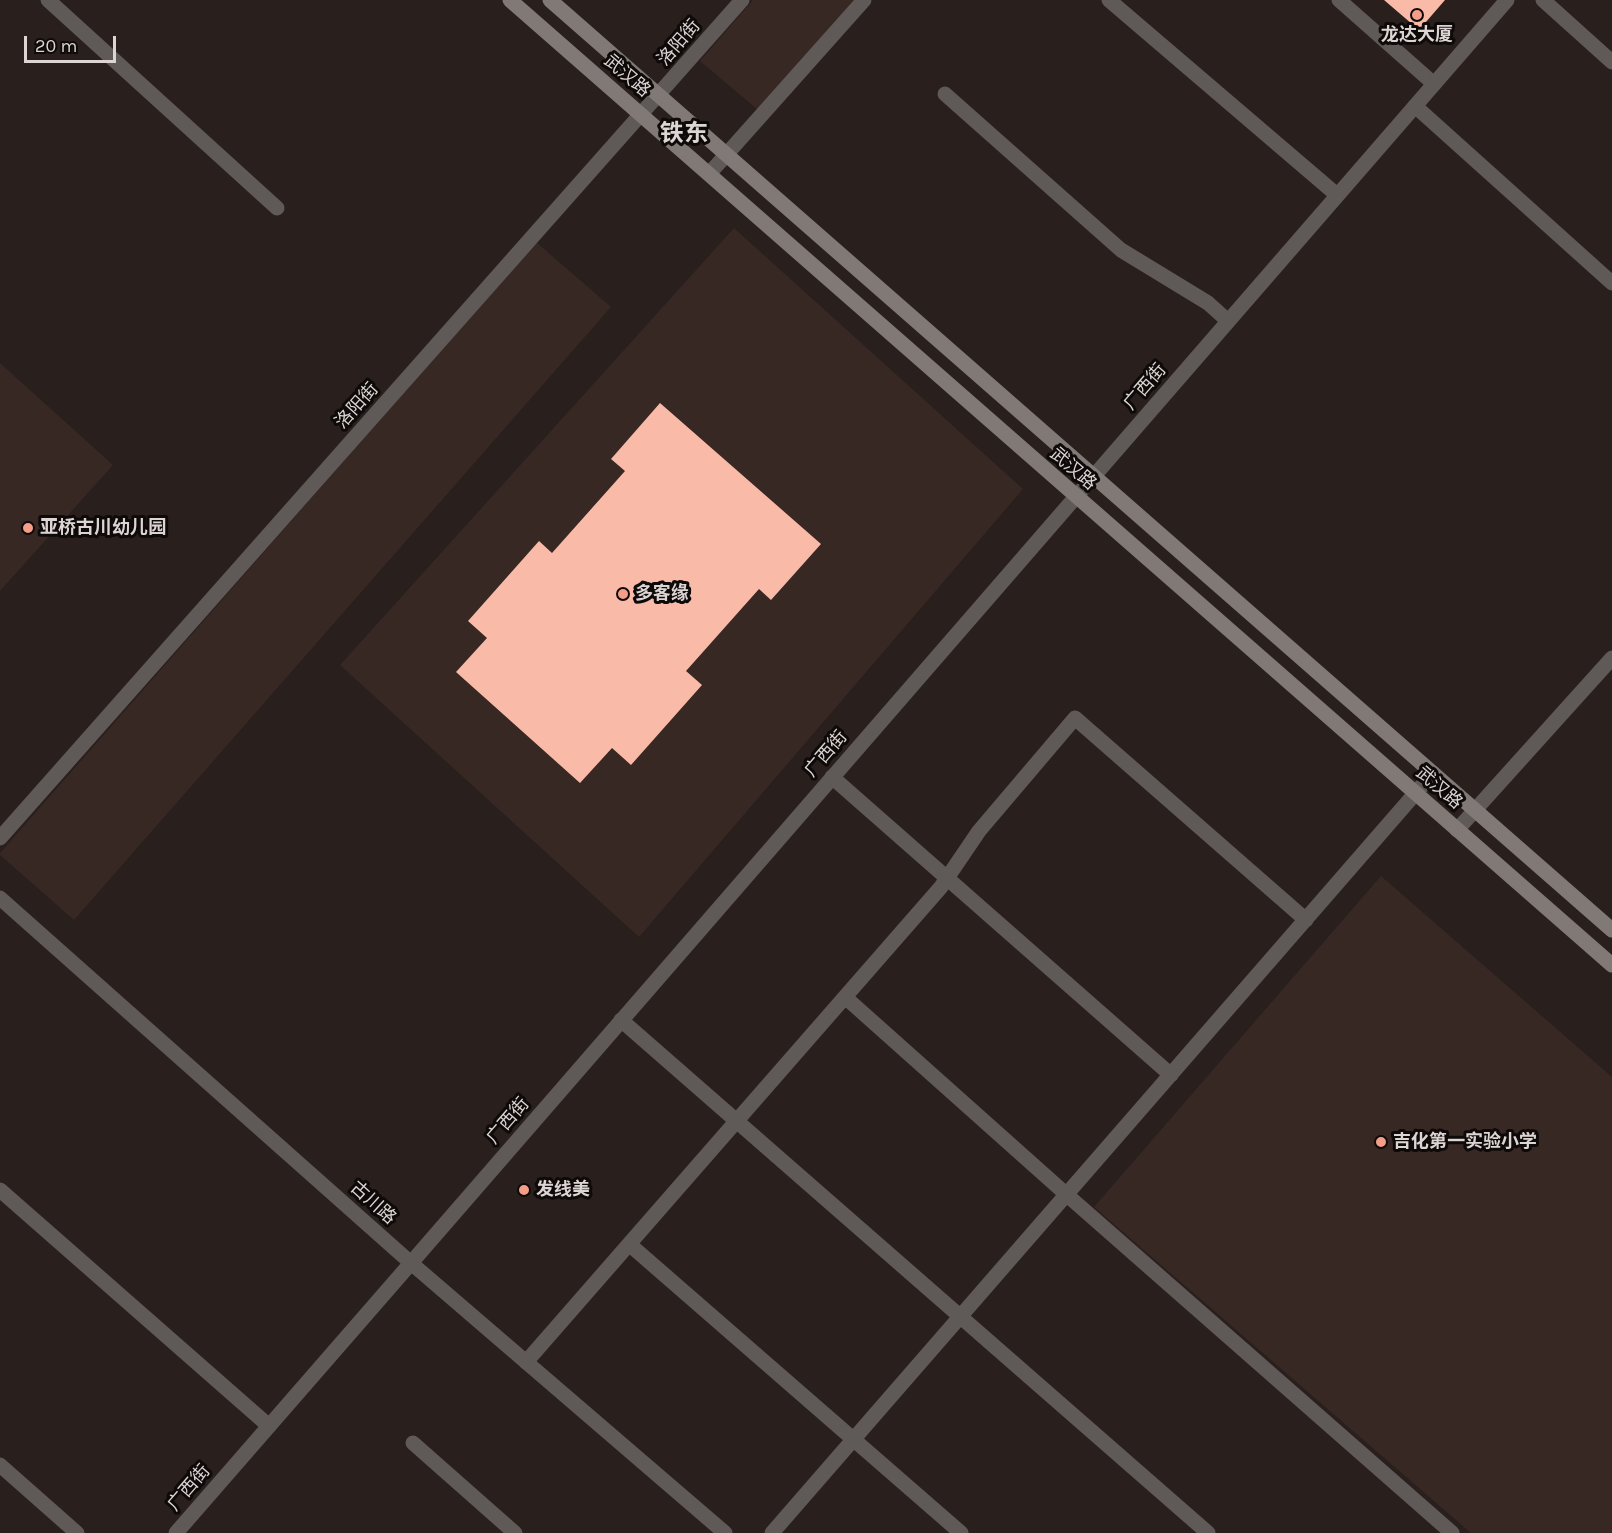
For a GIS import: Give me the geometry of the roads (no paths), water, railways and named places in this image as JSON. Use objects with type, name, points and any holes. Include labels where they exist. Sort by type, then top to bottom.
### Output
[{"type":"main road","name":"武汉路","points":[[510,0],[1612,965]]},
{"type":"main road","name":"武汉路","points":[[550,0],[1612,930]]},
{"type":"street","points":[[48,0],[277,208]]},
{"type":"street","name":"洛阳街","points":[[0,838],[742,0]]},
{"type":"street","points":[[709,174],[864,0]]},
{"type":"street","points":[[1109,0],[1337,195]]},
{"type":"street","points":[[1340,0],[1434,84]]},
{"type":"street","name":"广西街","points":[[176,1533],[1507,0]]},
{"type":"street","points":[[1543,0],[1612,62]]},
{"type":"street","points":[[945,94],[1121,250],[1208,303],[1228,321]]},
{"type":"street","points":[[1415,106],[1612,283]]},
{"type":"street","points":[[1457,830],[1612,658]]},
{"type":"street","points":[[526,1362],[947,878],[979,831],[1075,718],[1306,920]]},
{"type":"street","points":[[772,1533],[1433,774]]},
{"type":"street","points":[[832,777],[1171,1075]]},
{"type":"street","name":"古川路","points":[[1,901],[411,1263],[725,1533]]},
{"type":"street","points":[[845,997],[1452,1533]]},
{"type":"street","points":[[621,1020],[1208,1533]]},
{"type":"street","points":[[0,1190],[269,1426]]},
{"type":"street","points":[[629,1244],[961,1533]]},
{"type":"street","points":[[413,1443],[515,1533]]},
{"type":"street","points":[[0,1465],[77,1533]]},
{"type":"place","name":"龙达大厦","points":[[1417,15]]},
{"type":"place","name":"亚桥古川幼儿园","points":[[28,528]]},
{"type":"place","name":"多客缘","points":[[623,594]]},
{"type":"place","name":"吉化第一实验小学","points":[[1381,1142]]},
{"type":"place","name":"发线美","points":[[524,1190]]},
{"type":"district","name":"铁东","points":[[684,134]]}]
